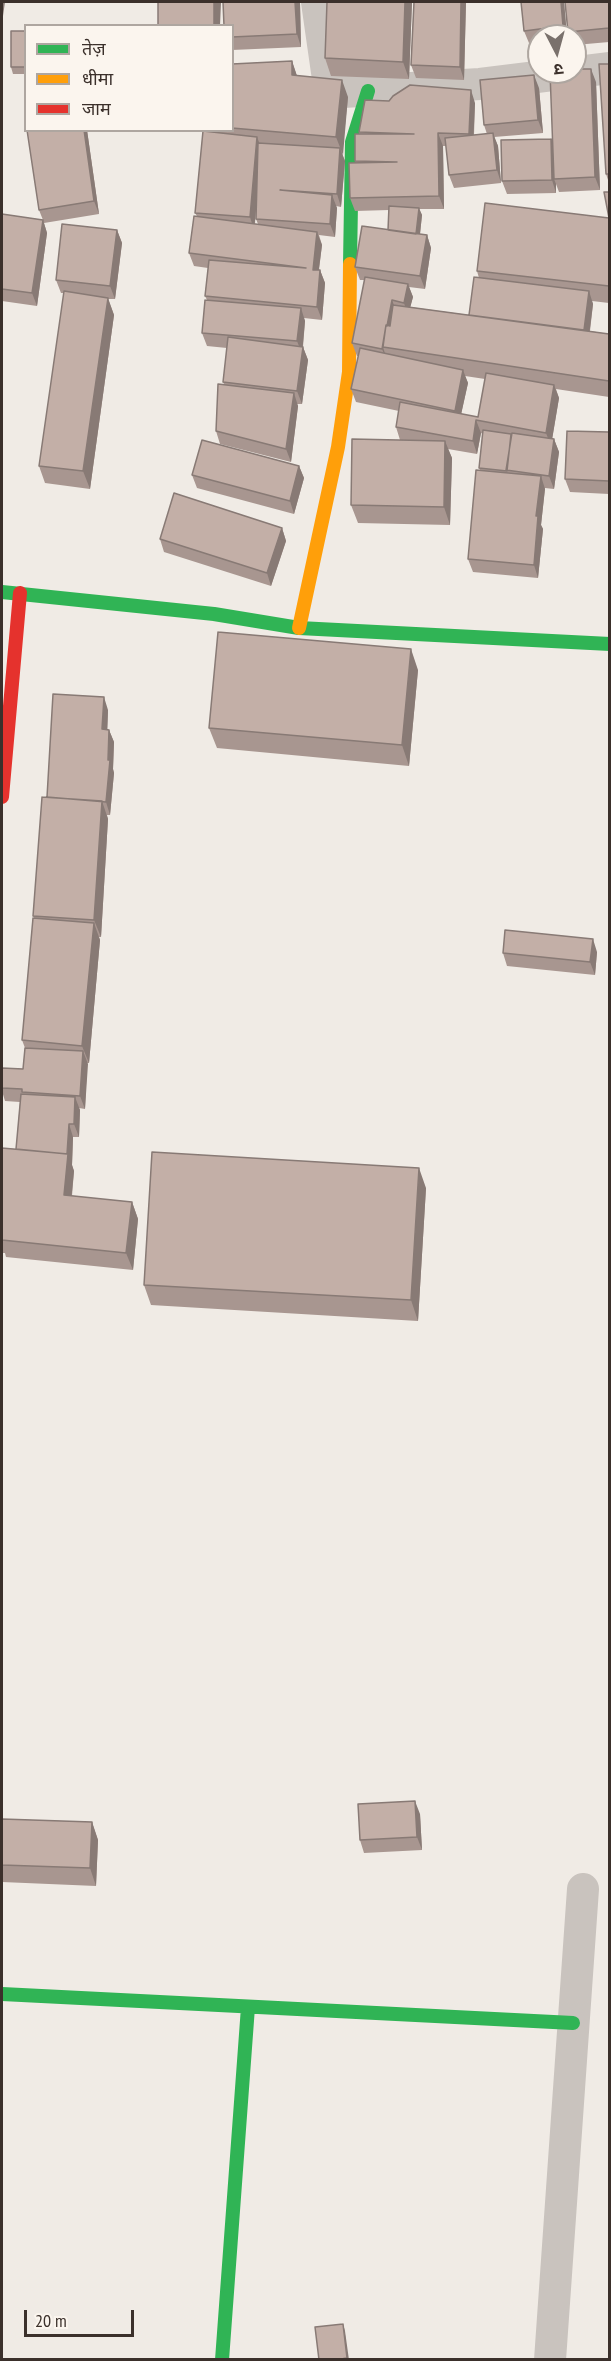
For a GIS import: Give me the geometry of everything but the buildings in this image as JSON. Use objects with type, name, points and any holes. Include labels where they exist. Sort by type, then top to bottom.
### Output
[{"type":"street","points":[[317,2],[329,86],[344,92],[480,84],[609,68]]},
{"type":"street","points":[[299,628],[338,447],[349,372],[352,142],[368,91]]},
{"type":"street","points":[[2,592],[214,614],[299,628],[609,644]]},
{"type":"street","points":[[2,797],[20,593]]},
{"type":"street","points":[[550,2360],[583,1889]]},
{"type":"street","points":[[2,1994],[573,2024]]},
{"type":"street","points":[[222,2360],[248,2007]]},
{"type":"traffic: fast","points":[[350,264],[352,142],[368,91]]},
{"type":"traffic: fast","points":[[2,592],[214,614],[299,628],[610,644]]},
{"type":"traffic: fast","points":[[2,1994],[573,2023]]},
{"type":"traffic: fast","points":[[222,2360],[248,2007]]},
{"type":"traffic: slow","points":[[299,628],[338,447],[349,372],[350,264]]},
{"type":"traffic: jam","points":[[2,797],[20,593]]}]
